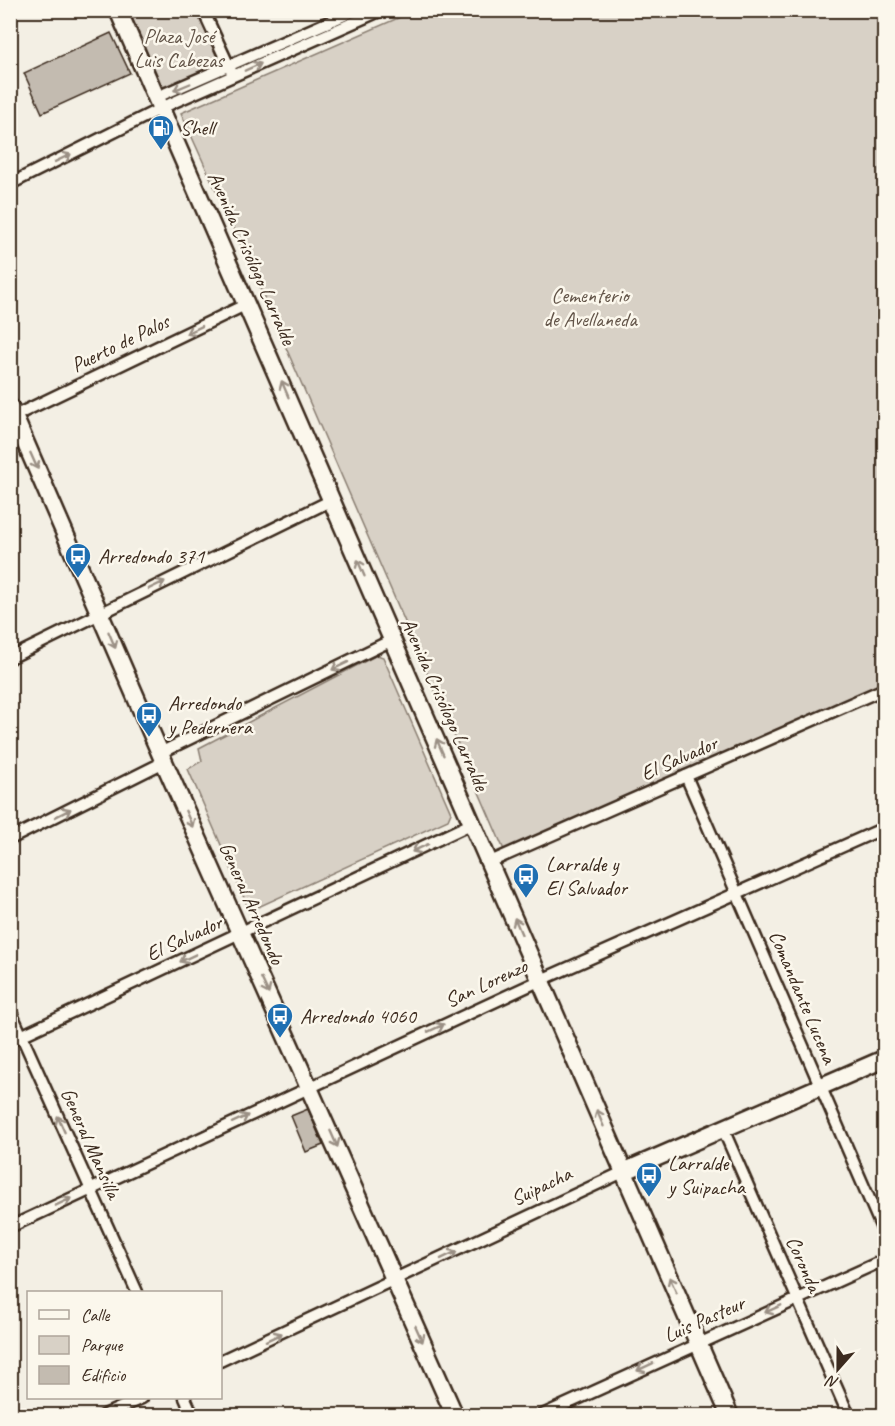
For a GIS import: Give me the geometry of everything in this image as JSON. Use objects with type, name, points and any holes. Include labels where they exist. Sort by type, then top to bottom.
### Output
[{"type":"street","name":"Avenida Crisólogo Larralde","points":[[118,10],[730,1416]]},
{"type":"street","points":[[203,10],[231,71]]},
{"type":"street","points":[[10,184],[159,103],[356,10]]},
{"type":"street","points":[[332,21],[382,10]]},
{"type":"street","name":"Puerto de Palos","points":[[12,414],[246,304]]},
{"type":"street","name":"General Arredondo","points":[[12,414],[455,1416]]},
{"type":"street","points":[[10,658],[332,500]]},
{"type":"street","points":[[10,839],[162,757],[392,640]]},
{"type":"street","name":"El Salvador","points":[[490,862],[885,689]]},
{"type":"street","name":"Comandante Lucena","points":[[687,776],[885,1233]]},
{"type":"street","name":"El Salvador","points":[[10,1041],[473,823]]},
{"type":"street","name":"San Lorenzo","points":[[10,1227],[310,1085],[736,892],[885,828]]},
{"type":"street","name":"General Mansilla","points":[[10,1010],[136,1291]]},
{"type":"street","name":"Suipacha","points":[[222,1360],[623,1172],[885,1059]]},
{"type":"street","name":"Coronda","points":[[723,1129],[849,1416]]},
{"type":"street","name":"Luis Pasteur","points":[[540,1416],[885,1260]]},
{"type":"street","points":[[102,1416],[140,1399]]},
{"type":"street","points":[[185,1399],[193,1416]]},
{"type":"green space","name":"Plaza José Luis Cabezas","points":[[129,11],[196,11],[219,61],[218,66],[167,87],[162,86]]},
{"type":"green space","name":"Cementerio de Avellaneda","points":[[414,11],[884,11],[884,686],[504,850],[254,274],[181,113]]},
{"type":"green space","points":[[377,655],[383,657],[451,813],[448,820],[254,909],[248,907],[188,769],[202,761],[199,748]]},
{"type":"building","points":[[111,33],[130,73],[42,113],[24,73]]},
{"type":"building","points":[[308,1109],[323,1145],[306,1152],[291,1116]]},
{"type":"place","name":"Shell","points":[[161,151]]},
{"type":"place","name":"Arredondo 371","points":[[78,579]]},
{"type":"place","name":"Arredondo y Pedernera","points":[[149,738]]},
{"type":"place","name":"Larralde y El Salvador","points":[[526,899]]},
{"type":"place","name":"Arredondo 4060","points":[[280,1039]]},
{"type":"place","name":"Larralde y Suipacha","points":[[649,1198]]}]
